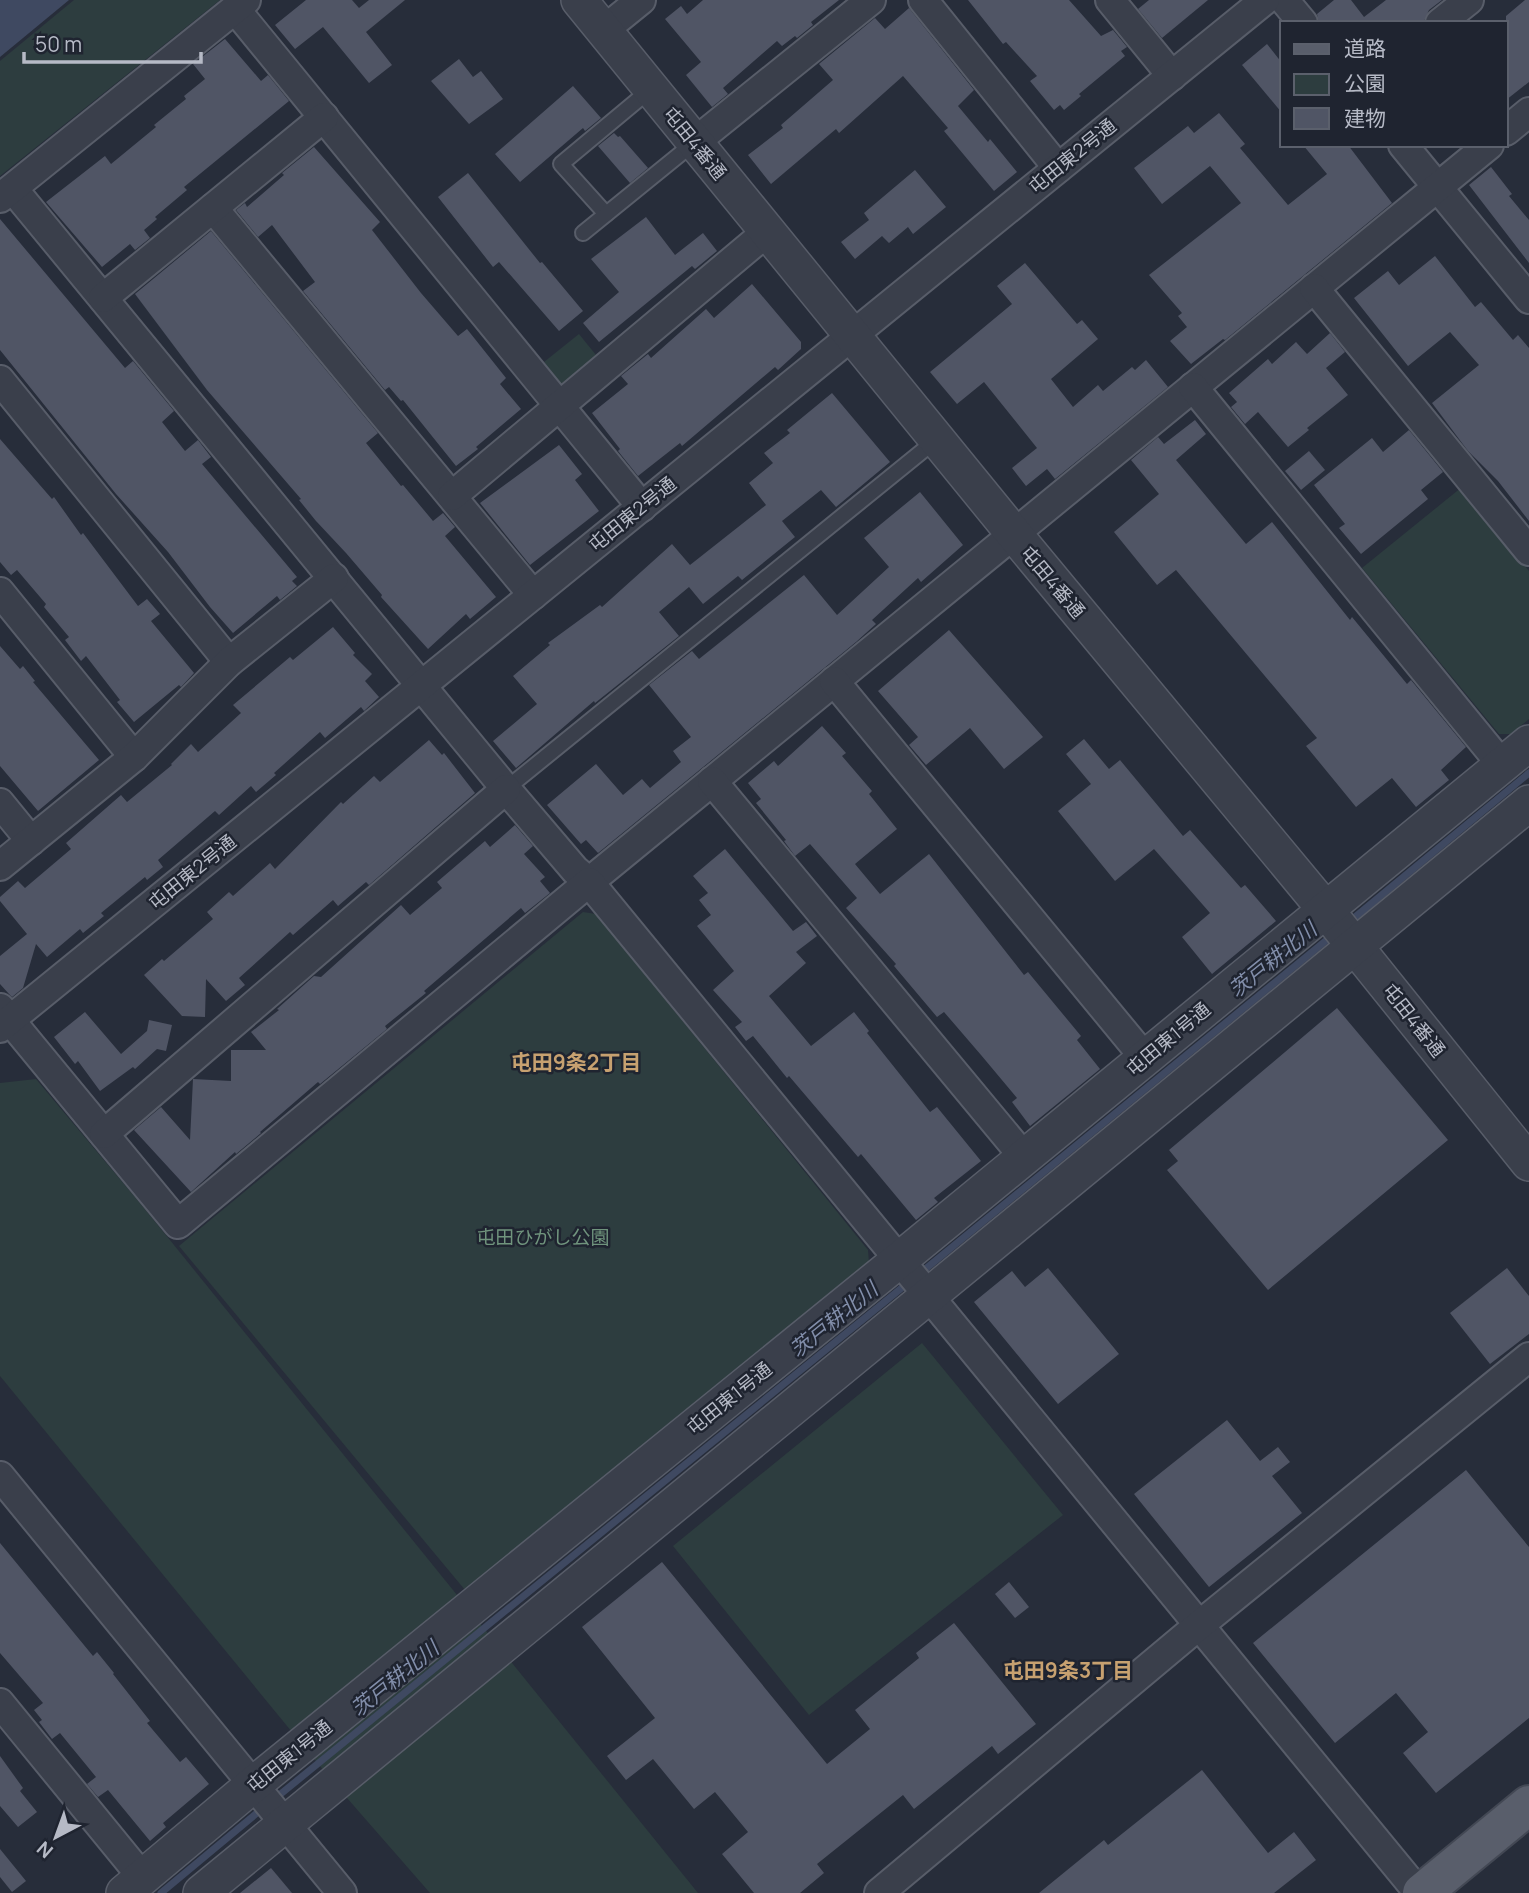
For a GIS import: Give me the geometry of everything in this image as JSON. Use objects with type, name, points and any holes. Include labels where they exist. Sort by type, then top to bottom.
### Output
[{"type":"main road","points":[[1420,1893],[1529,1805]]},
{"type":"street","name":"屯田4番通","points":[[579,0],[1013,534],[1340,927],[1529,1163]]},
{"type":"street","points":[[604,30],[641,0]]},
{"type":"street","points":[[695,142],[872,0]]},
{"type":"street","points":[[923,0],[1058,168]]},
{"type":"street","points":[[1110,0],[1172,76]]},
{"type":"street","name":"屯田東2号通","points":[[3,1019],[422,685],[1265,0]]},
{"type":"street","points":[[1284,0],[1301,21]]},
{"type":"street","points":[[1443,21],[1469,0]]},
{"type":"street","points":[[642,506],[324,117],[241,4],[7,193],[103,298],[506,789],[575,870],[589,882],[1420,1893]]},
{"type":"street","points":[[1508,129],[1529,112]]},
{"type":"street","points":[[103,298],[324,117]]},
{"type":"street","points":[[1405,147],[1529,299]]},
{"type":"street","points":[[3,1019],[104,1134],[178,1224],[589,882],[1487,147]]},
{"type":"street","points":[[214,208],[533,595]]},
{"type":"street","points":[[452,496],[768,231]]},
{"type":"street","points":[[1314,288],[1529,551]]},
{"type":"street","points":[[0,380],[229,663]]},
{"type":"street","points":[[1193,387],[1502,765]]},
{"type":"street","points":[[0,866],[134,757],[229,663],[334,578]]},
{"type":"street","points":[[0,592],[134,757]]},
{"type":"street","points":[[834,681],[1145,1058]]},
{"type":"street","name":"屯田東1号通","points":[[133,1885],[269,1803],[914,1277],[1340,927],[1502,765],[1529,743]]},
{"type":"street","points":[[712,781],[1024,1157]]},
{"type":"street","points":[[104,1134],[506,789]]},
{"type":"street","points":[[0,803],[31,841]]},
{"type":"street","name":"屯田東1号通","points":[[201,1893],[269,1803],[914,1277],[1024,1157],[1145,1058],[1529,803]]},
{"type":"street","points":[[879,1893],[1199,1625],[1529,1357]]},
{"type":"street","points":[[0,1476],[342,1893]]},
{"type":"street","points":[[0,1703],[133,1885]]},
{"type":"lane","points":[[606,214],[561,164],[652,89]]},
{"type":"lane","points":[[583,233],[695,142]]},
{"type":"lane","points":[[506,789],[937,439]]},
{"type":"green space","points":[[74,0],[220,0],[0,176],[0,61]]},
{"type":"green space","points":[[579,334],[600,360],[564,388],[544,362]]},
{"type":"green space","points":[[1462,487],[1529,571],[1529,719],[1511,734],[1499,734],[1362,568]]},
{"type":"green space","name":"屯田ひがし公園","points":[[583,912],[596,914],[868,1250],[869,1263],[465,1590],[179,1246]]},
{"type":"green space","points":[[36,1079],[140,1203],[698,1893],[430,1893],[333,1782],[0,1376],[0,1083]]},
{"type":"green space","points":[[922,1343],[1063,1515],[809,1715],[673,1546]]},
{"type":"water","points":[[0,0],[69,0],[0,57]]},
{"type":"building","points":[[306,0],[352,0],[359,8],[369,0],[405,0],[366,32],[392,65],[369,83],[323,27],[295,49],[275,25]]},
{"type":"building","points":[[703,0],[839,0],[811,22],[813,25],[797,38],[795,36],[782,46],[777,41],[723,88],[728,94],[712,107],[686,75],[701,62],[665,19],[681,6],[687,14]]},
{"type":"building","points":[[968,0],[1069,0],[1101,36],[1113,30],[1127,47],[1121,51],[1125,56],[1064,110],[1060,105],[1054,110],[1030,81],[1037,76],[1006,42],[1003,44]]},
{"type":"building","points":[[1149,0],[1208,0],[1162,38],[1138,9]]},
{"type":"building","points":[[1334,0],[1351,0],[1364,17],[1386,0],[1442,0],[1429,10],[1424,21],[1319,21],[1317,14]]},
{"type":"building","points":[[1525,0],[1529,0],[1529,82],[1508,98],[1508,21],[1506,16]]},
{"type":"building","points":[[909,8],[974,90],[958,106],[1017,172],[994,191],[944,131],[948,128],[903,76],[839,133],[836,129],[771,184],[748,155],[783,128],[781,125],[833,80],[819,64],[875,18],[885,29]]},
{"type":"building","points":[[225,39],[261,81],[268,75],[289,101],[184,187],[187,190],[144,230],[150,238],[135,250],[130,244],[102,267],[46,202],[105,156],[111,164],[156,127],[154,125],[186,99],[184,96],[205,79],[193,64]]},
{"type":"building","points":[[1267,44],[1280,60],[1280,111],[1242,65]]},
{"type":"building","points":[[459,59],[473,77],[481,71],[503,99],[469,124],[431,81]]},
{"type":"building","points":[[573,86],[601,118],[585,131],[583,128],[520,182],[495,154]]},
{"type":"building","points":[[1219,113],[1245,144],[1240,148],[1288,205],[1327,174],[1305,147],[1350,147],[1392,203],[1225,340],[1191,364],[1170,341],[1187,327],[1178,316],[1182,313],[1149,275],[1241,203],[1210,166],[1162,204],[1134,168],[1188,126],[1194,133]]},
{"type":"building","points":[[614,133],[620,136],[648,168],[630,183],[598,146]]},
{"type":"building","points":[[314,147],[380,222],[372,230],[421,293],[458,336],[467,329],[506,378],[500,384],[521,409],[456,466],[403,400],[389,387],[385,390],[303,291],[315,282],[272,225],[258,237],[236,210],[245,203],[247,207]]},
{"type":"building","points":[[1491,167],[1512,194],[1509,196],[1529,220],[1529,263],[1469,185]]},
{"type":"building","points":[[915,170],[946,207],[913,234],[908,227],[889,243],[882,236],[855,259],[841,242],[869,220],[864,213]]},
{"type":"building","points":[[468,173],[540,263],[542,262],[583,311],[559,331],[499,262],[493,267],[438,197]]},
{"type":"building","points":[[646,217],[675,255],[703,233],[717,251],[695,269],[692,266],[599,342],[583,323],[619,292],[591,259]]},
{"type":"building","points":[[0,219],[125,368],[133,361],[174,411],[162,422],[185,451],[198,440],[211,457],[202,464],[297,577],[292,581],[297,586],[280,600],[277,596],[233,633],[0,350]]},
{"type":"building","points":[[211,231],[378,433],[366,443],[401,486],[403,485],[433,521],[443,513],[455,527],[445,536],[496,597],[470,619],[466,614],[428,649],[316,521],[299,500],[301,499],[207,390],[135,294]]},
{"type":"building","points":[[1435,256],[1475,307],[1481,302],[1513,340],[1518,335],[1529,348],[1529,521],[1498,481],[1468,451],[1432,403],[1479,365],[1450,332],[1408,366],[1354,298],[1388,271],[1399,285]]},
{"type":"building","points":[[1025,263],[1077,324],[1082,320],[1098,339],[1051,379],[1073,407],[1098,385],[1103,391],[1132,367],[1135,370],[1146,360],[1168,387],[1055,479],[1047,469],[1026,486],[1012,468],[1037,448],[984,382],[957,404],[930,372],[1012,304],[997,286]]},
{"type":"building","points":[[752,284],[801,342],[801,349],[778,370],[775,367],[682,446],[680,443],[638,476],[592,413],[628,384],[621,376],[648,354],[651,358],[706,309],[714,318]]},
{"type":"building","points":[[1330,333],[1345,352],[1326,368],[1348,395],[1288,447],[1258,412],[1245,424],[1231,407],[1237,402],[1229,393],[1268,359],[1272,364],[1296,342],[1307,354]]},
{"type":"building","points":[[832,393],[890,462],[836,507],[821,490],[782,521],[795,537],[742,580],[738,576],[703,604],[689,587],[659,612],[679,636],[595,703],[594,701],[516,768],[493,741],[537,704],[513,676],[550,645],[548,643],[600,605],[602,607],[672,544],[690,565],[766,505],[749,483],[773,463],[764,453],[790,433],[787,430]]},
{"type":"building","points":[[1195,420],[1206,434],[1176,460],[1246,544],[1272,522],[1350,620],[1352,617],[1407,684],[1411,680],[1466,747],[1441,770],[1449,780],[1416,807],[1392,778],[1356,807],[1306,746],[1317,738],[1176,570],[1157,585],[1114,532],[1159,494],[1131,460],[1158,437],[1164,444]]},
{"type":"building","points":[[1409,430],[1443,472],[1421,490],[1428,499],[1361,554],[1339,528],[1345,524],[1314,485],[1372,438],[1383,452]]},
{"type":"building","points":[[0,439],[52,499],[54,497],[138,606],[147,599],[160,614],[151,621],[194,673],[181,687],[179,685],[134,722],[86,656],[81,661],[65,640],[69,637],[44,607],[46,604],[17,570],[11,575],[0,562]]},
{"type":"building","points":[[559,445],[582,474],[575,480],[599,511],[530,565],[480,503]]},
{"type":"building","points":[[1309,451],[1325,470],[1301,490],[1285,471]]},
{"type":"building","points":[[920,492],[963,545],[921,582],[918,578],[872,620],[876,624],[856,642],[598,853],[586,840],[581,844],[547,805],[596,764],[623,795],[642,779],[650,788],[681,762],[673,751],[691,737],[649,685],[692,651],[699,659],[804,575],[837,615],[889,567],[864,538]]},
{"type":"building","points":[[333,627],[355,653],[353,655],[372,674],[365,681],[379,697],[364,711],[361,707],[325,738],[320,732],[256,792],[251,786],[219,815],[215,811],[158,860],[163,867],[147,880],[145,877],[101,913],[104,916],[83,933],[80,929],[47,957],[36,944],[23,988],[12,997],[0,984],[0,956],[27,934],[0,901],[0,897],[18,881],[25,888],[71,849],[66,843],[121,795],[127,802],[172,765],[191,744],[198,752],[241,713],[233,705],[290,657],[293,660]]},
{"type":"building","points":[[949,630],[1043,737],[1004,769],[970,728],[926,765],[909,745],[918,737],[878,691]]},
{"type":"building","points":[[0,646],[20,669],[23,666],[35,681],[33,682],[99,760],[38,811],[0,766]]},
{"type":"building","points":[[822,726],[846,753],[842,756],[872,791],[869,794],[897,829],[855,864],[880,894],[929,854],[1024,975],[1028,972],[1081,1036],[1077,1040],[1100,1069],[1030,1126],[1012,1102],[1017,1098],[981,1055],[944,1012],[937,1017],[894,966],[896,964],[846,908],[857,898],[810,844],[795,856],[784,841],[786,840],[756,803],[761,799],[748,783],[774,761],[778,766]]},
{"type":"building","points":[[1084,739],[1109,769],[1120,760],[1183,836],[1190,830],[1241,888],[1245,885],[1276,921],[1212,974],[1182,937],[1210,913],[1154,849],[1115,881],[1058,811],[1091,784],[1066,754]]},
{"type":"building","points":[[429,740],[442,755],[444,753],[475,793],[369,885],[366,882],[338,906],[333,900],[293,935],[290,932],[239,978],[245,985],[226,1001],[206,979],[205,1017],[182,1016],[144,975],[213,919],[207,912],[229,892],[233,896],[270,863],[275,869],[341,802],[343,804],[374,776],[380,782]]},
{"type":"building","points":[[515,825],[533,846],[524,854],[545,877],[540,881],[550,893],[525,913],[521,908],[385,1026],[387,1029],[320,1084],[318,1082],[191,1192],[134,1130],[161,1107],[190,1140],[193,1079],[231,1081],[231,1050],[266,1050],[251,1032],[279,1010],[277,1009],[314,976],[321,977],[401,905],[410,915],[442,888],[437,882],[485,841],[490,847]]},
{"type":"building","points":[[725,849],[793,931],[806,922],[817,936],[796,952],[806,963],[769,996],[811,1046],[854,1012],[869,1031],[867,1033],[930,1112],[937,1107],[981,1161],[934,1198],[938,1202],[916,1220],[861,1154],[858,1157],[753,1036],[746,1041],[735,1027],[742,1022],[713,990],[734,971],[697,926],[711,915],[699,900],[708,893],[693,876]]},
{"type":"building","points":[[1337,1008],[1448,1140],[1268,1290],[1167,1170],[1178,1161],[1169,1150]]},
{"type":"building","points":[[85,1012],[121,1054],[147,1031],[149,1020],[172,1025],[166,1051],[157,1049],[135,1069],[133,1067],[100,1091],[78,1061],[75,1064],[54,1037]]},
{"type":"building","points":[[1048,1268],[1119,1354],[1058,1404],[974,1302],[1012,1271],[1025,1287]]},
{"type":"building","points":[[1507,1268],[1529,1296],[1529,1334],[1490,1364],[1450,1313]]},
{"type":"building","points":[[1227,1420],[1260,1461],[1278,1447],[1290,1462],[1272,1476],[1302,1513],[1209,1587],[1134,1494]]},
{"type":"building","points":[[1466,1470],[1529,1547],[1529,1718],[1436,1793],[1403,1753],[1428,1732],[1396,1693],[1335,1743],[1253,1643]]},
{"type":"building","points":[[0,1543],[93,1656],[97,1652],[150,1721],[147,1723],[180,1762],[186,1757],[209,1784],[163,1823],[166,1827],[150,1841],[108,1790],[98,1797],[87,1784],[96,1777],[60,1733],[52,1739],[34,1710],[43,1703],[0,1653]]},
{"type":"building","points":[[662,1562],[827,1764],[870,1729],[855,1710],[919,1658],[916,1653],[954,1623],[1036,1724],[998,1754],[992,1746],[914,1809],[903,1795],[817,1864],[824,1873],[800,1893],[754,1893],[722,1854],[748,1832],[715,1792],[694,1809],[653,1759],[626,1780],[607,1756],[655,1718],[582,1627]]},
{"type":"building","points":[[1009,1582],[1029,1607],[1015,1618],[995,1594]]},
{"type":"building","points":[[0,1756],[23,1788],[20,1791],[37,1812],[18,1827],[0,1806]]},
{"type":"building","points":[[1202,1770],[1268,1853],[1294,1832],[1316,1860],[1274,1893],[1039,1893],[1104,1840],[1108,1845]]},
{"type":"building","points":[[0,1849],[26,1881],[12,1892],[0,1877]]},
{"type":"building","points":[[271,1868],[292,1893],[240,1893]]},
{"type":"waterway","name":"茨戸耕北川","points":[[1349,922],[1529,773]]},
{"type":"waterway","name":"茨戸耕北川","points":[[918,1275],[1334,934]]},
{"type":"waterway","name":"茨戸耕北川","points":[[272,1801],[909,1282]]},
{"type":"waterway","name":"茨戸耕北川","points":[[161,1893],[263,1808]]},
{"type":"district","name":"屯田9条2丁目","points":[[576,1063]]},
{"type":"district","name":"屯田9条3丁目","points":[[1068,1671]]}]
